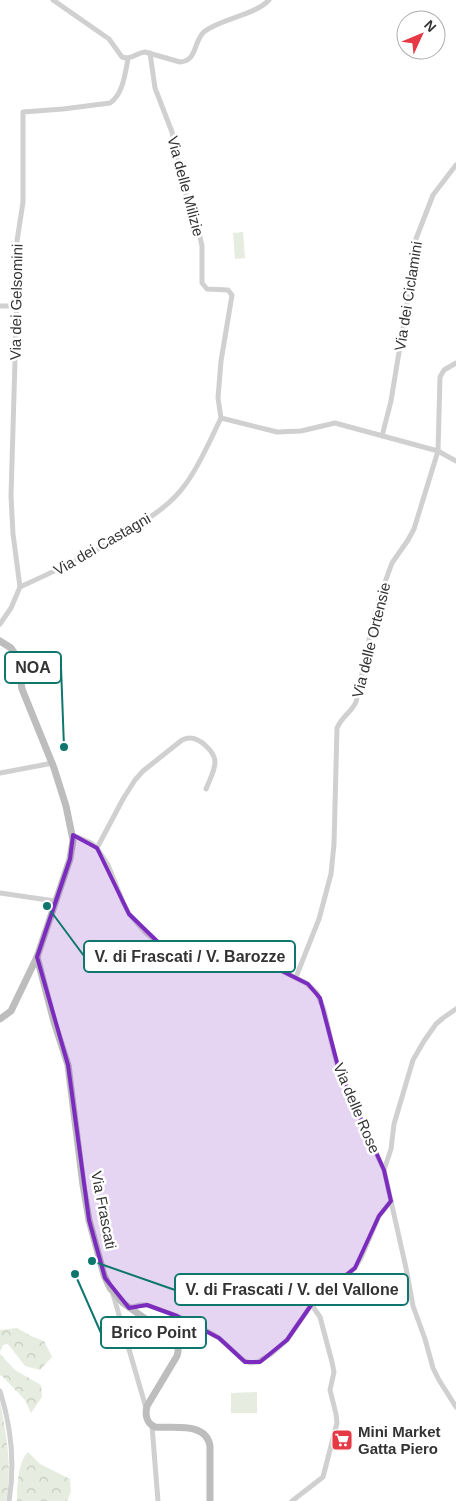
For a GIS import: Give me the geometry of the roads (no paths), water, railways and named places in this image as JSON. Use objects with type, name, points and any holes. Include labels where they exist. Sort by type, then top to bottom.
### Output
[{"type":"main road","points":[[0,1019],[10,1010],[37,958],[73,850],[73,835],[66,806],[52,763],[22,692],[17,657],[12,650],[2,643]]},
{"type":"main road","name":"Via Frascati","points":[[37,958],[68,1065],[83,1184],[89,1220],[101,1267],[113,1292],[129,1308],[170,1336],[179,1347],[177,1356],[146,1408]]},
{"type":"main road","points":[[146,1408],[147,1418],[152,1426],[157,1428],[192,1429],[201,1432],[207,1438],[210,1446],[210,1501]]},
{"type":"street","points":[[52,0],[110,39],[124,58],[142,52],[176,62],[188,61],[192,58],[198,39],[204,31],[261,6],[269,0]]},
{"type":"street","name":"Via delle Milizie","points":[[150,53],[156,91],[172,132],[181,180],[200,235],[202,283],[207,289],[228,290],[232,295],[221,361],[218,402],[221,418]]},
{"type":"street","name":"Via dei Gelsomini","points":[[20,588],[13,534],[11,496],[18,236],[23,199],[23,112],[111,103],[124,81],[128,58]]},
{"type":"street","name":"Via dei Ciclamini","points":[[382,436],[392,401],[410,285],[414,244],[433,195],[456,164]]},
{"type":"street","points":[[0,306],[17,306]]},
{"type":"street","name":"Via delle Ortensie","points":[[296,978],[318,923],[332,871],[337,728],[343,716],[351,710],[356,702],[373,621],[391,565],[412,534],[438,452],[440,377],[444,370],[456,363]]},
{"type":"street","points":[[221,418],[277,432],[301,431],[335,423],[438,452],[456,461]]},
{"type":"street","name":"Via dei Castagni","points":[[20,588],[112,542],[147,520],[171,501],[190,477],[221,418]]},
{"type":"street","points":[[0,624],[11,608],[20,588]]},
{"type":"street","points":[[73,835],[91,843],[97,848],[134,780],[186,739],[191,738],[199,742],[214,756],[214,768],[206,789]]},
{"type":"street","points":[[0,773],[52,763]]},
{"type":"street","name":"Via delle Rose","points":[[97,848],[108,865],[129,914],[143,930],[161,945],[182,956],[199,961],[243,960],[274,966],[312,987],[320,998],[339,1070],[384,1170],[414,1310],[424,1334],[435,1373],[456,1407]]},
{"type":"street","points":[[0,893],[55,901]]},
{"type":"street","points":[[384,1170],[391,1149],[394,1124],[413,1061],[424,1040],[436,1024],[456,1010]]},
{"type":"street","points":[[129,1308],[147,1304],[183,1318],[219,1338],[243,1360],[254,1363],[264,1359],[282,1345],[311,1304],[357,1265],[379,1216],[391,1201]]},
{"type":"street","points":[[113,1292],[146,1408]]},
{"type":"street","points":[[292,1501],[320,1480],[323,1475],[337,1424],[330,1390],[334,1374],[332,1362],[320,1317],[311,1304]]},
{"type":"street","points":[[0,1392],[11,1449],[12,1474],[9,1501]]},
{"type":"street","points":[[152,1426],[158,1501]]},
{"type":"place","name":"NOA","points":[[64,747]]},
{"type":"place","name":"V. di Frascati / V. Barozze","points":[[47,906]]},
{"type":"place","name":"V. di Frascati / V. del Vallone","points":[[92,1261]]},
{"type":"place","name":"Brico Point","points":[[75,1274]]},
{"type":"place","name":"Mini Market Gatta Piero","points":[[342,1440]]}]
